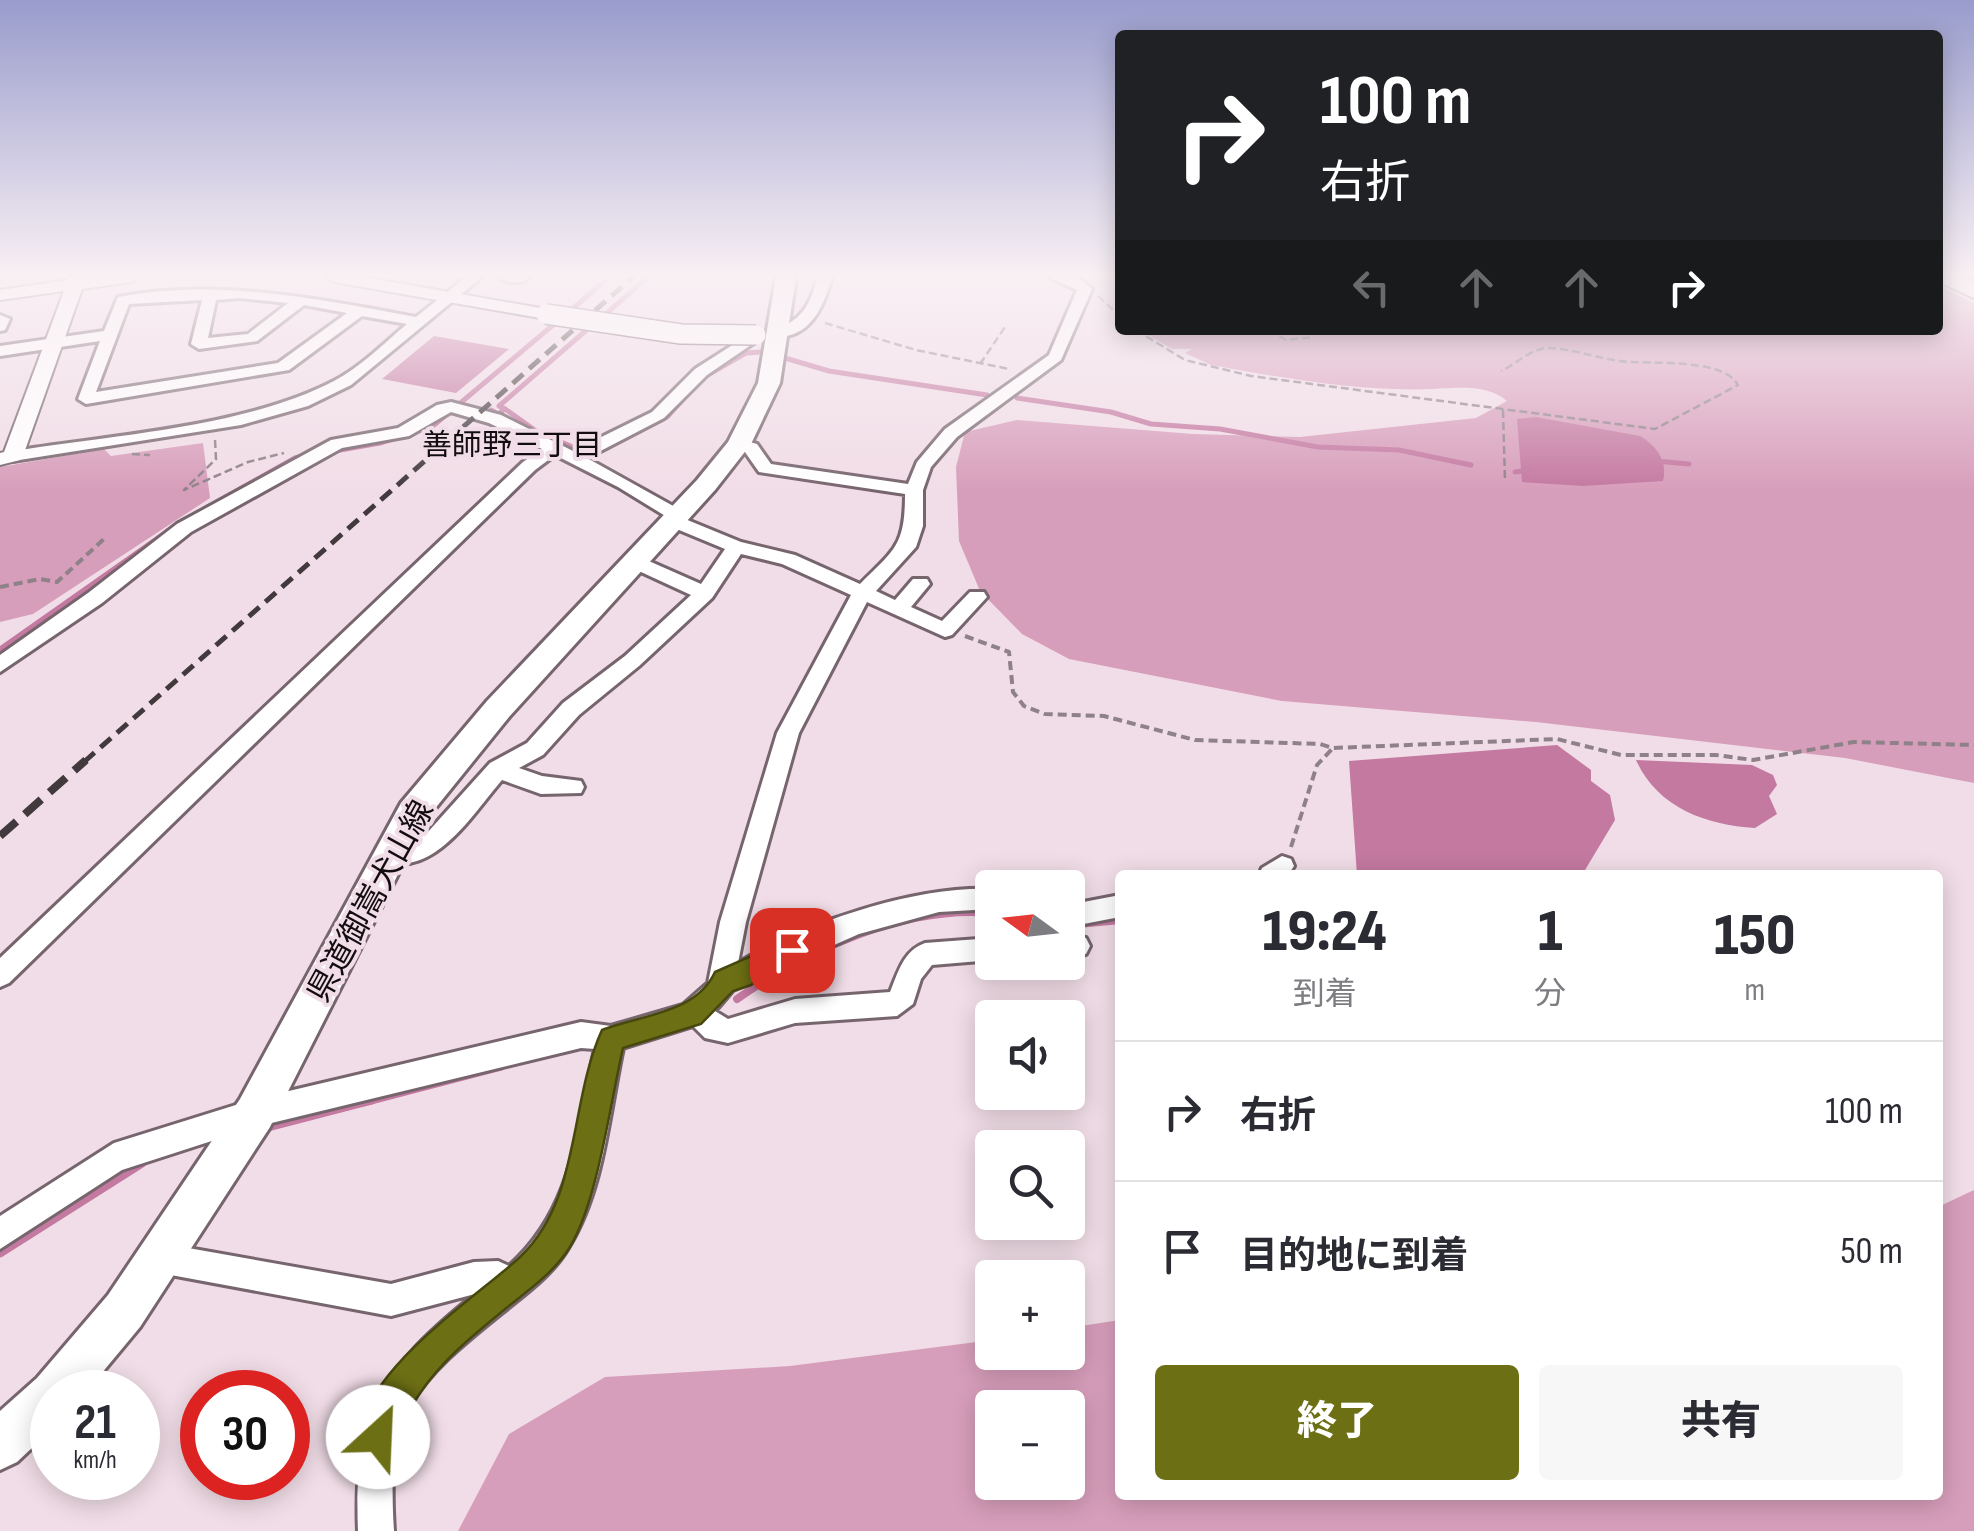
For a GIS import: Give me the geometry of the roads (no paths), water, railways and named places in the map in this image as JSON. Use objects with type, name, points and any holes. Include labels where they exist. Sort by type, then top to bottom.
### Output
[{"type":"main road","name":"県道御嵩犬山線","points":[[74,1370],[124,1311],[255,1114],[413,812],[452,762],[739,444],[769,384],[767,348]]},
{"type":"main road","name":"県道御嵩犬山線","points":[[0,1445],[30,1417]]},
{"type":"street","points":[[6,458],[55,348]]},
{"type":"street","points":[[105,348],[86,399],[282,367],[308,348]]},
{"type":"street","points":[[6,458],[201,426],[302,403],[345,382],[386,348]]},
{"type":"street","points":[[0,975],[515,480],[564,453],[658,415],[701,372],[742,348]]},
{"type":"street","points":[[0,1234],[114,1158],[255,1114],[581,1034],[611,1039],[696,1010],[720,990],[733,922],[788,732],[862,595],[907,547],[914,526],[914,490],[923,466],[951,433],[1038,374],[1056,358],[1060,348]]},
{"type":"street","points":[[0,665],[184,528],[337,444],[403,432],[458,409],[495,419],[564,453],[675,518],[736,547],[788,559],[945,630],[976,598]]},
{"type":"street","points":[[739,444],[751,448],[765,468],[914,490]]},
{"type":"street","points":[[392,854],[415,852],[435,840],[498,769],[535,749],[571,709],[705,593],[736,547]]},
{"type":"street","points":[[634,562],[705,593]]},
{"type":"street","points":[[897,610],[920,584]]},
{"type":"street","points":[[498,769],[541,784],[573,786]]},
{"type":"street","points":[[724,981],[742,977],[767,959],[908,910],[975,898]]},
{"type":"street","points":[[1085,913],[1115,907]]},
{"type":"street","points":[[696,1010],[716,1029],[728,1031],[795,1011],[897,1004],[904,996],[909,974],[925,954],[975,950]]},
{"type":"street","points":[[376,1531],[373,1458],[384,1416],[415,1368],[532,1267],[559,1236],[572,1202],[611,1039]]},
{"type":"street","points":[[160,1258],[391,1300],[474,1278],[498,1276],[507,1288]]},
{"type":"waterway","points":[[329,452],[380,443],[433,426],[525,348]]},
{"type":"waterway","points":[[505,409],[499,406],[565,348]]},
{"type":"waterway","points":[[704,377],[746,353],[761,352]]},
{"type":"waterway","points":[[785,358],[829,371],[987,395]]},
{"type":"waterway","points":[[596,453],[667,417],[692,389]]},
{"type":"waterway","points":[[1017,398],[1111,412],[1151,424],[1220,429],[1318,447],[1399,450],[1471,465]]},
{"type":"waterway","points":[[491,410],[498,414],[505,409]]},
{"type":"waterway","points":[[505,409],[536,431],[575,448]]},
{"type":"waterway","points":[[190,517],[295,458],[311,454]]},
{"type":"waterway","points":[[1656,461],[1689,464]]},
{"type":"waterway","points":[[1515,472],[1529,470]]},
{"type":"waterway","points":[[0,649],[175,526]]},
{"type":"waterway","points":[[737,999],[794,964],[858,935],[925,916],[975,912]]},
{"type":"waterway","points":[[1085,923],[1115,920]]},
{"type":"waterway","points":[[362,1103],[500,1067]]},
{"type":"waterway","points":[[268,1127],[372,1100]]},
{"type":"waterway","points":[[0,1253],[142,1163]]},
{"type":"railway","points":[[84,762],[552,348]]},
{"type":"railway","points":[[0,836],[86,760]]},
{"type":"district","name":"善師野三丁目","points":[[512,445]]}]
